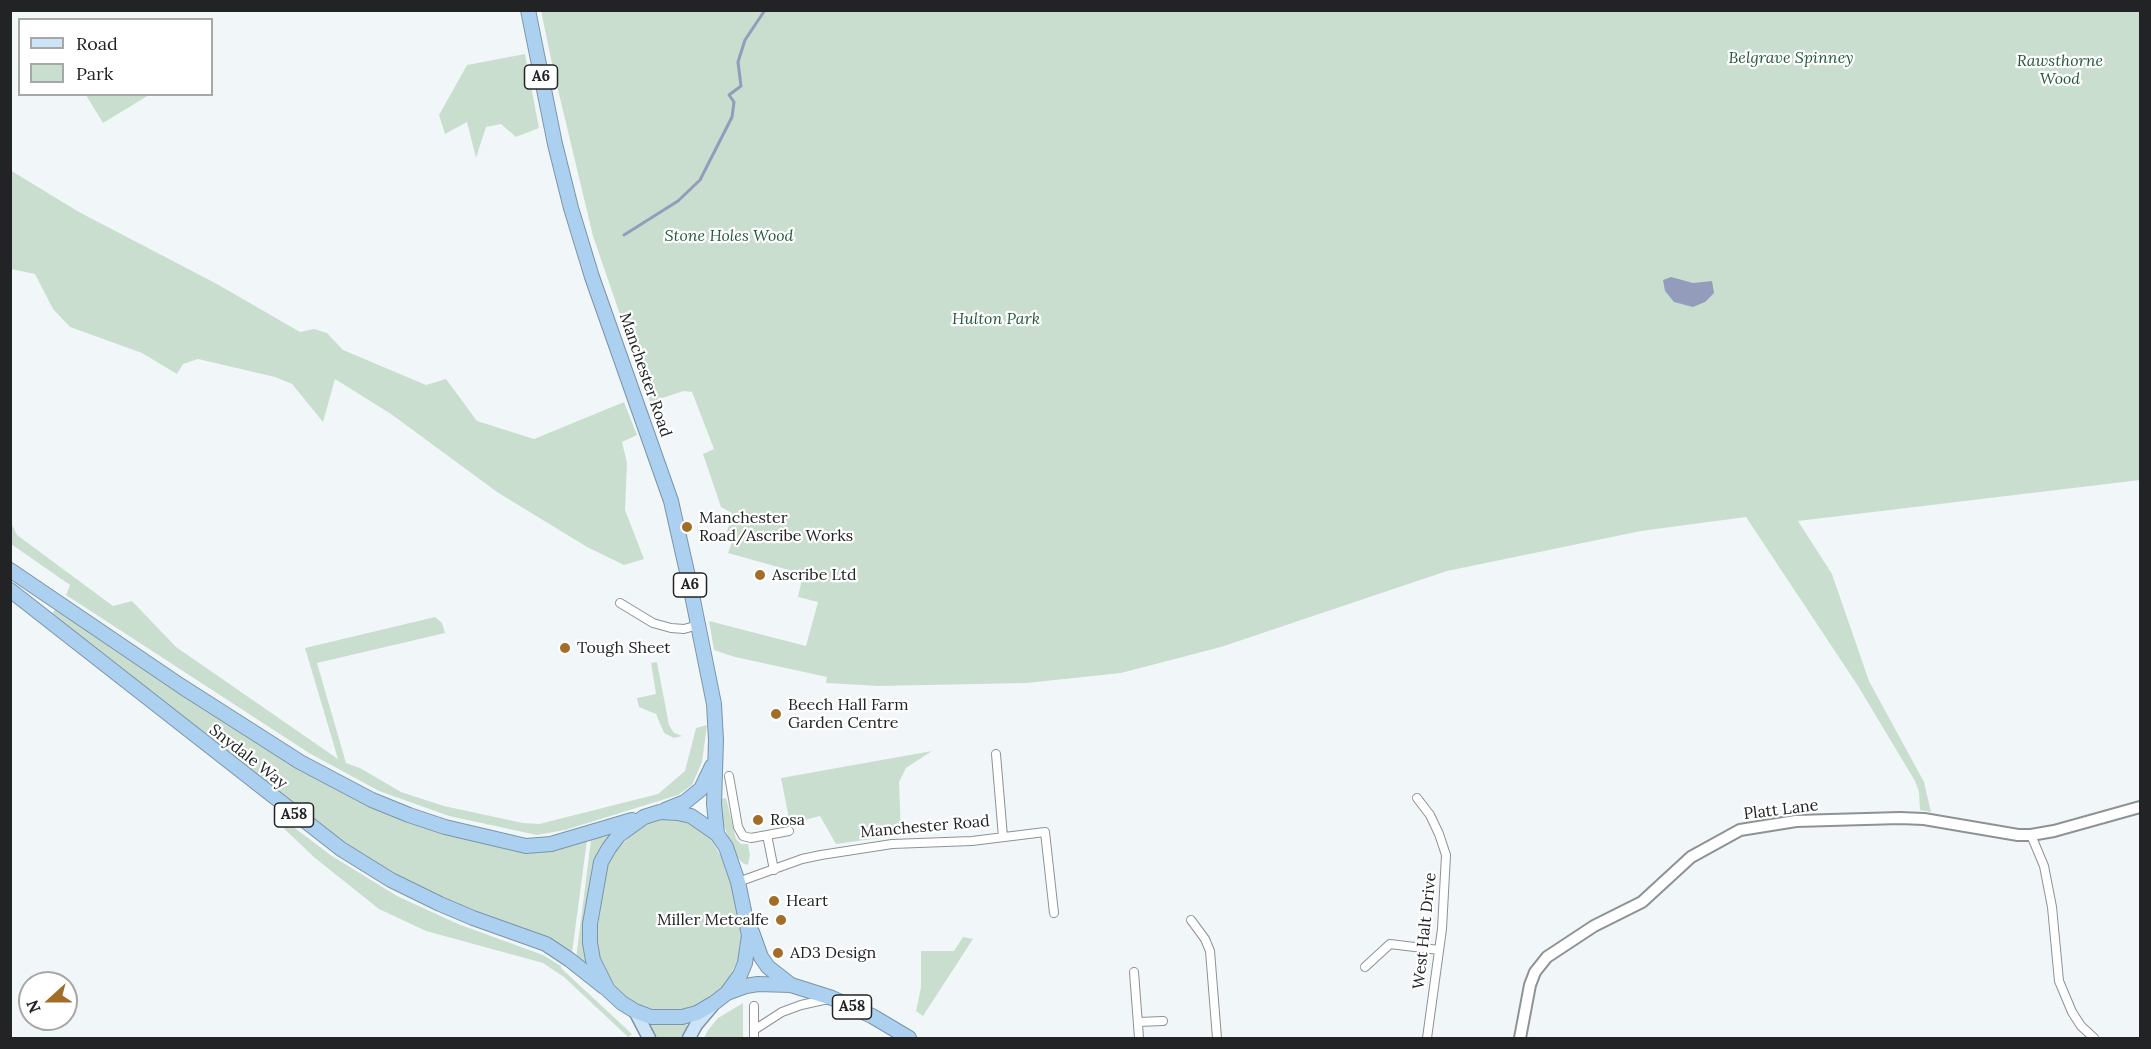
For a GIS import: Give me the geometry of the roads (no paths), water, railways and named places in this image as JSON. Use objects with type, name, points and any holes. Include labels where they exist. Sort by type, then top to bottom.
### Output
[{"type":"highway","name":"Manchester Road","points":[[528,10],[571,208],[592,277],[671,501],[714,704],[716,753],[714,804],[717,834]]},
{"type":"highway","name":"Snydale Way","points":[[10,570],[181,686],[300,762],[372,800],[409,815],[445,827],[526,846],[551,844],[644,817]]},
{"type":"highway","name":"Snydale Way","points":[[10,590],[341,849],[391,880],[440,904],[546,944],[608,990]]},
{"type":"highway","name":"Manchester Road","points":[[660,812],[685,802],[700,789],[711,772],[716,753]]},
{"type":"highway","name":"A58","points":[[746,916],[748,935],[745,963],[740,975],[727,993],[714,1003],[682,1017],[651,1017],[634,1011],[608,990],[593,960],[590,924],[597,878],[601,862],[609,848],[619,835],[644,817],[660,812],[678,813],[691,816],[717,834],[726,847],[733,862],[746,916],[761,957],[772,971],[791,985]]},
{"type":"highway","name":"A58","points":[[727,993],[758,984],[791,985],[832,998],[872,1016],[909,1038]]},
{"type":"main road","points":[[689,1038],[696,1025],[714,1003]]},
{"type":"main road","points":[[634,1011],[649,1038]]},
{"type":"street","points":[[620,603],[653,623],[671,628],[698,625]]},
{"type":"street","points":[[996,754],[1003,837]]},
{"type":"street","points":[[729,776],[740,832],[743,836],[751,838],[789,831]]},
{"type":"street","name":"West Halt Drive","points":[[1417,798],[1430,815],[1446,855],[1443,919],[1427,1038]]},
{"type":"street","name":"Platt Lane","points":[[1520,1038],[1530,984],[1535,972],[1547,957],[1594,926],[1642,902],[1691,857],[1740,830],[1796,821],[1900,818],[1924,819],[2018,835],[2031,835],[2054,831],[2140,807]]},
{"type":"street","name":"Manchester Road","points":[[738,882],[812,857],[892,844],[972,841],[1045,832],[1054,913]]},
{"type":"street","points":[[767,835],[774,870]]},
{"type":"street","points":[[2031,835],[2044,866],[2052,907],[2059,981],[2080,1026],[2094,1038]]},
{"type":"street","points":[[1191,920],[1205,939],[1210,951],[1217,1038]]},
{"type":"street","points":[[1365,967],[1390,944],[1439,950]]},
{"type":"street","points":[[1134,972],[1139,1038]]},
{"type":"street","points":[[754,1034],[782,1012],[832,998]]},
{"type":"street","points":[[754,1006],[754,1034]]},
{"type":"street","points":[[1138,1022],[1163,1021]]},
{"type":"water","points":[[1671,277],[1693,283],[1712,281],[1714,293],[1705,302],[1693,307],[1674,302],[1665,291],[1663,280]]},
{"type":"waterway","points":[[624,235],[678,201],[700,180],[732,117],[734,102],[729,95],[741,86],[738,62],[745,40],[765,10]]},
{"type":"place","name":"Manchester Road/Ascribe Works","points":[[687,527]]},
{"type":"place","name":"Ascribe Ltd","points":[[760,575]]},
{"type":"place","name":"Tough Sheet","points":[[565,648]]},
{"type":"place","name":"Beech Hall Farm Garden Centre","points":[[776,714]]},
{"type":"place","name":"Rosa","points":[[758,820]]},
{"type":"place","name":"Heart","points":[[774,901]]},
{"type":"place","name":"Miller Metcalfe","points":[[781,920]]},
{"type":"place","name":"AD3 Design","points":[[778,953]]},
{"type":"park label","name":"Belgrave Spinney","points":[[1791,58]]},
{"type":"park label","name":"Rawsthorne Wood","points":[[2060,70]]},
{"type":"park label","name":"Stone Holes Wood","points":[[729,236]]},
{"type":"park label","name":"Hulton Park","points":[[996,319]]}]
